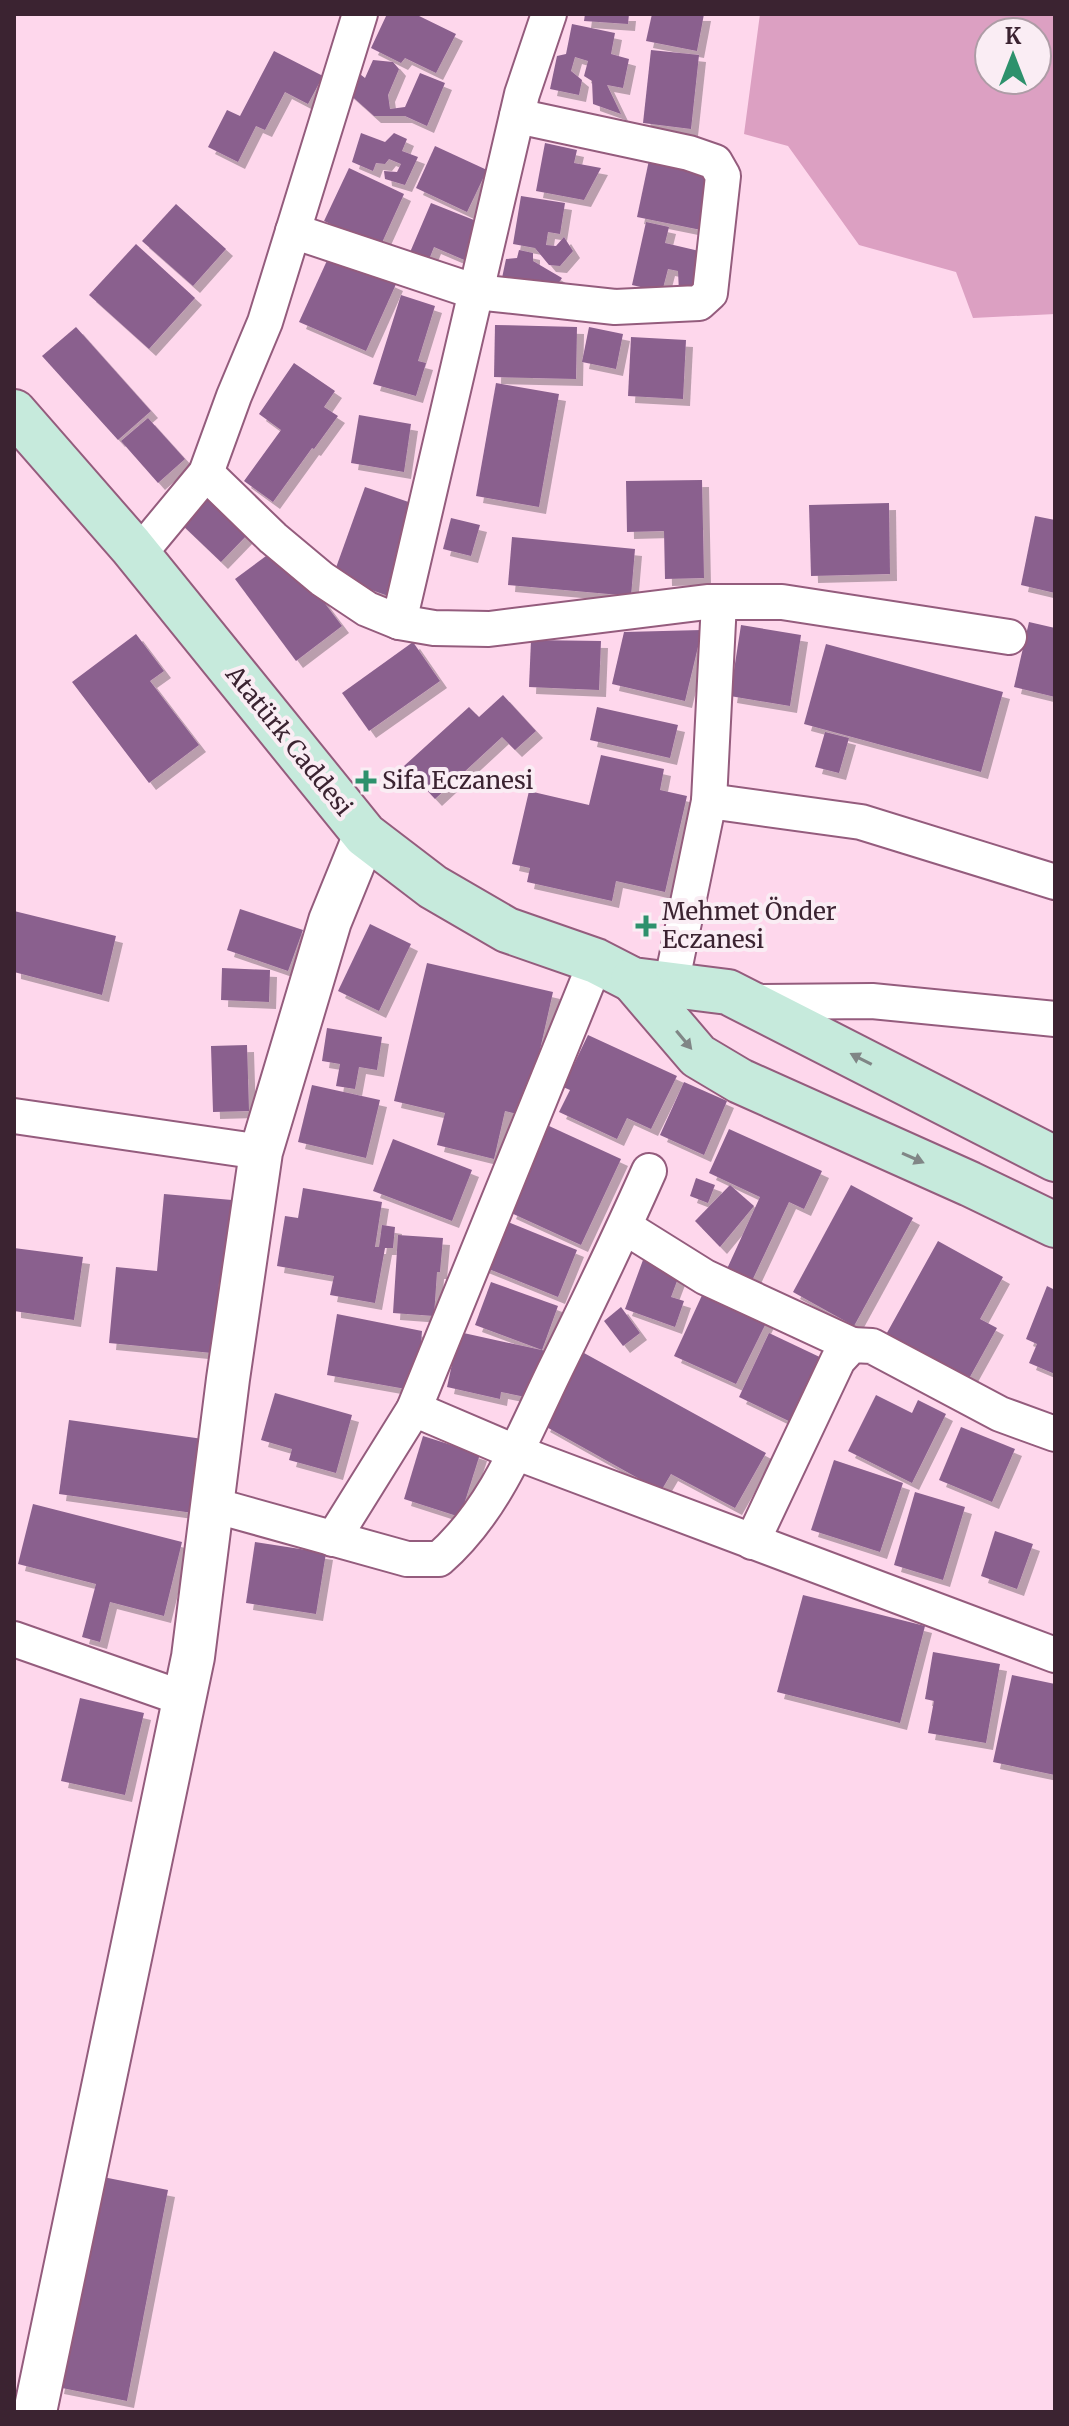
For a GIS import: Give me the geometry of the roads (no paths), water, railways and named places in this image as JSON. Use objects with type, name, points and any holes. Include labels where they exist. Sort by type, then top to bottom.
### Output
[{"type":"main road","name":"Atatürk Caddesi","points":[[14,412],[138,555],[365,835],[433,887],[507,930],[633,976],[728,992],[1055,1159]]},
{"type":"main road","points":[[633,976],[698,1056],[740,1081],[1055,1225]]},
{"type":"street","points":[[138,555],[206,473],[265,322],[360,14]]},
{"type":"street","points":[[399,622],[517,116],[549,14]]},
{"type":"street","points":[[293,231],[476,292],[615,307],[699,303],[710,293],[723,176],[715,162],[689,153],[517,116]]},
{"type":"street","points":[[206,473],[273,538],[322,579],[367,609],[399,622],[434,628],[489,629],[719,602],[782,602],[1009,637]]},
{"type":"street","points":[[333,1539],[414,1409],[633,976],[709,801],[719,602]]},
{"type":"street","points":[[709,801],[861,822],[1055,882]]},
{"type":"street","points":[[35,2412],[193,1657],[228,1379],[261,1152],[330,921],[365,835]]},
{"type":"street","points":[[748,1002],[872,1001],[1055,1019]]},
{"type":"street","points":[[14,1116],[261,1152]]},
{"type":"street","points":[[213,1505],[407,1559],[439,1559],[456,1544],[493,1497],[625,1227],[649,1171]]},
{"type":"street","points":[[625,1227],[705,1277],[852,1345],[872,1346],[1000,1414],[1055,1434]]},
{"type":"street","points":[[752,1542],[838,1360],[852,1345]]},
{"type":"street","points":[[414,1409],[515,1452],[1055,1655]]},
{"type":"street","points":[[14,1639],[185,1699]]},
{"type":"place","name":"Sifa Eczanesi","points":[[366,781]]},
{"type":"place","name":"Mehmet Önder Eczanesi","points":[[646,926]]}]
